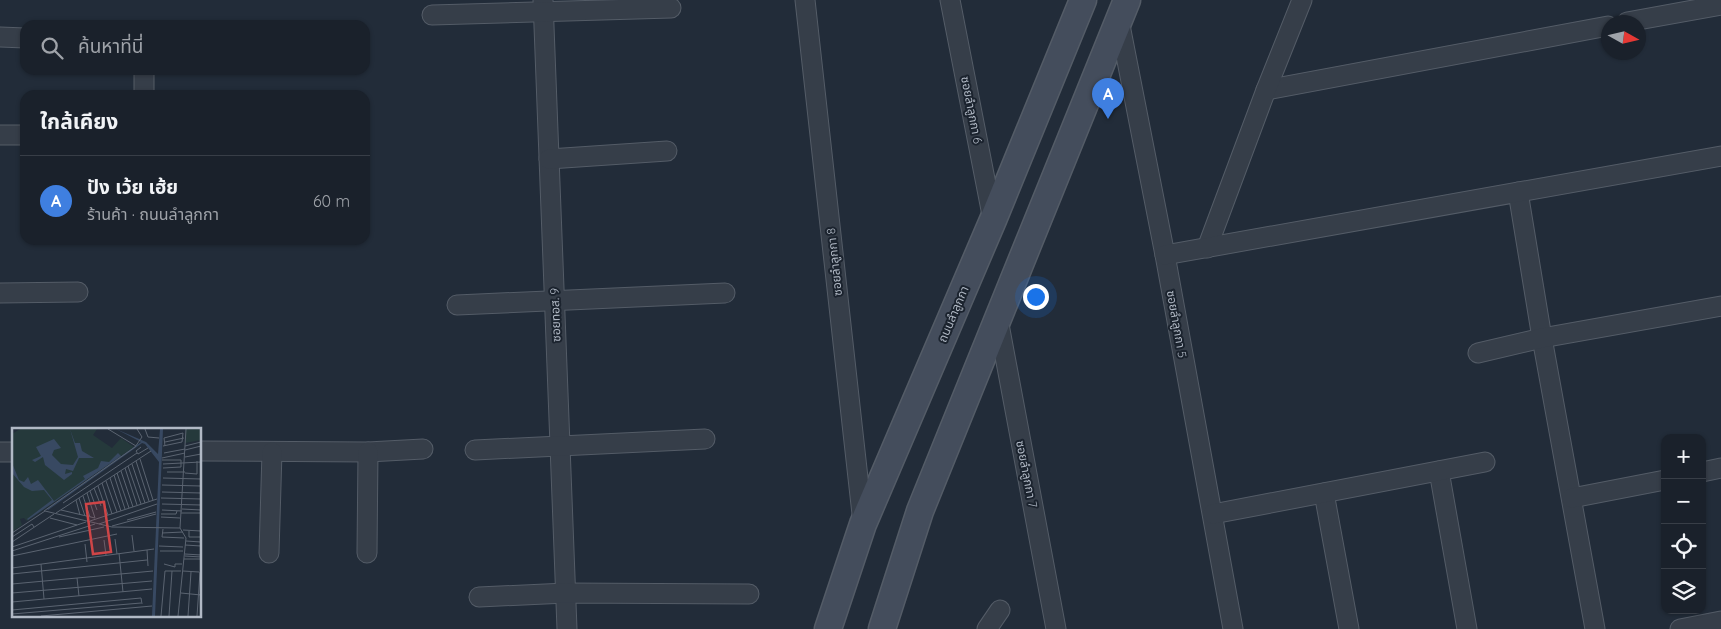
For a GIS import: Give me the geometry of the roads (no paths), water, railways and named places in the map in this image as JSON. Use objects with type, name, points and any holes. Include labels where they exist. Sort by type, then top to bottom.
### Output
[{"type":"main road","name":"ถนนลำลูกกา","points":[[828,629],[863,524],[993,220],[1083,0]]},
{"type":"main road","points":[[882,629],[920,511],[1123,10]]},
{"type":"street","name":"ซอยลำลูกกา 8","points":[[805,0],[863,524]]},
{"type":"street","name":"ซอยลำลูกกา 6","points":[[950,0],[993,220]]},
{"type":"street","points":[[1207,248],[1302,0]]},
{"type":"street","points":[[1646,19],[1721,5]]},
{"type":"street","points":[[432,14],[543,6],[671,8]]},
{"type":"street","name":"ซอยทอส. 9","points":[[543,6],[567,629]]},
{"type":"street","name":"ซอยลำลูกกา 5","points":[[1123,10],[1165,255],[1233,629]]},
{"type":"street","points":[[1266,90],[1601,27]]},
{"type":"street","points":[[0,37],[20,38]]},
{"type":"street","points":[[144,75],[144,90]]},
{"type":"street","points":[[0,135],[20,135]]},
{"type":"street","points":[[549,159],[667,152]]},
{"type":"street","points":[[1165,255],[1721,156]]},
{"type":"street","points":[[1518,192],[1542,338],[1595,629]]},
{"type":"street","points":[[0,293],[78,292]]},
{"type":"street","points":[[456,305],[726,293]]},
{"type":"street","points":[[1478,353],[1542,338],[1721,306]]},
{"type":"street","name":"ซอยลำลูกกา 7","points":[[998,319],[1056,629]]},
{"type":"street","points":[[475,450],[705,439]]},
{"type":"street","points":[[201,451],[368,452],[423,449]]},
{"type":"street","points":[[269,553],[272,452]]},
{"type":"street","points":[[367,553],[368,452]]},
{"type":"street","points":[[1213,514],[1485,462]]},
{"type":"street","points":[[1706,471],[1721,468]]},
{"type":"street","points":[[1439,471],[1467,629]]},
{"type":"street","points":[[1572,498],[1661,481]]},
{"type":"street","points":[[1324,493],[1349,629]]},
{"type":"street","points":[[479,597],[566,593],[750,594]]},
{"type":"street","points":[[987,629],[1000,610]]},
{"type":"street","points":[[1680,629],[1721,621]]},
{"type":"place","name":"ปัง เว้ย เฮ้ย","points":[[1108,119]]}]
